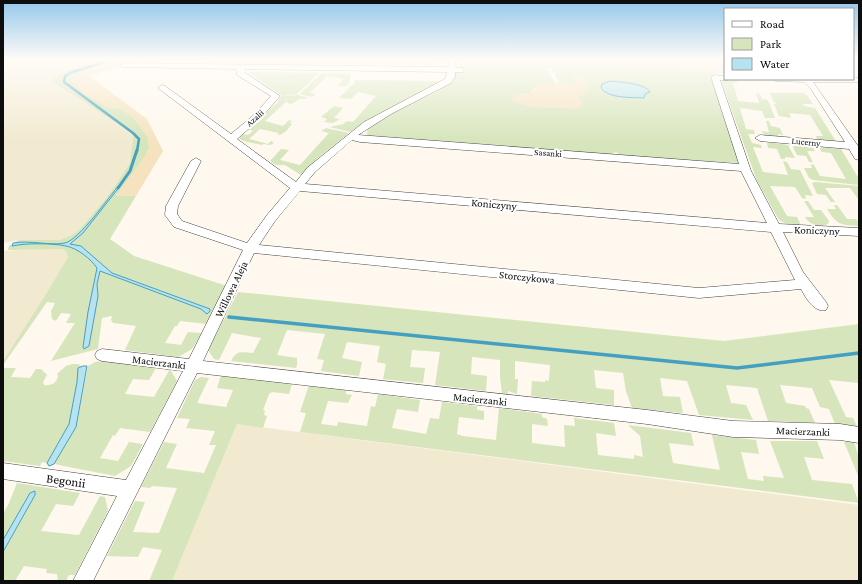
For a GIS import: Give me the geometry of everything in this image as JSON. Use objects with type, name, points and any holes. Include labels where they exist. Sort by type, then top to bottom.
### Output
[{"type":"street","name":"Azalii","points":[[231,139],[276,99],[276,96],[262,87]]},
{"type":"street","name":"Willowa Aleja","points":[[83,581],[193,366],[250,248],[296,187],[311,170],[367,124],[437,87]]},
{"type":"street","points":[[718,87],[745,168],[804,284],[821,306]]},
{"type":"street","points":[[813,87],[859,157]]},
{"type":"street","points":[[162,88],[296,187]]},
{"type":"street","name":"Sasanki","points":[[351,136],[360,139],[616,155],[745,168]]},
{"type":"street","name":"Lucerny","points":[[760,138],[852,146]]},
{"type":"street","name":"Storczykowa","points":[[196,161],[172,206],[171,215],[178,224],[250,248],[699,293],[804,284]]},
{"type":"street","name":"Koniczyny","points":[[296,187],[776,228],[859,232]]},
{"type":"street","name":"Macierzanki","points":[[102,355],[576,409],[733,429],[840,432],[859,435]]},
{"type":"street","name":"Begonii","points":[[3,471],[130,489]]},
{"type":"shaded area","points":[[3,87],[61,87],[135,134],[130,163],[108,196],[80,229],[70,236],[59,240],[19,240],[3,243]]},
{"type":"shaded area","points":[[63,249],[68,257],[3,361],[3,251]]},
{"type":"shaded area","points":[[237,424],[859,505],[859,581],[172,581]]},
{"type":"green space","points":[[61,87],[83,87],[82,92],[107,107],[120,108],[135,119],[148,138],[149,148],[146,155],[116,196],[136,196],[110,239],[134,256],[227,286],[207,324],[180,321],[177,326],[175,326],[165,343],[181,345],[188,332],[202,333],[192,349],[178,357],[125,350],[136,326],[113,323],[111,320],[112,316],[102,318],[98,349],[51,361],[75,323],[66,323],[71,314],[61,313],[56,321],[52,319],[51,311],[55,303],[47,302],[3,365],[3,361],[68,257],[63,249],[8,250],[9,246],[19,240],[59,240],[70,236],[80,229],[108,196],[130,163],[134,134]]},
{"type":"green space","points":[[270,87],[304,87],[297,94],[282,96]]},
{"type":"green space","points":[[307,87],[316,87],[310,93],[316,94],[312,97],[300,94]]},
{"type":"green space","points":[[350,87],[431,87],[381,113],[350,132],[330,127],[343,124],[347,121],[353,122],[376,96],[358,92],[351,99],[339,98]]},
{"type":"green space","points":[[535,87],[531,93],[519,94],[541,107],[557,107],[581,101],[577,96],[585,88],[584,87],[715,87],[739,163],[622,156],[616,152],[610,155],[368,138],[367,132],[371,126],[382,118],[443,88]]},
{"type":"green space","points":[[724,87],[734,87],[738,101],[759,103],[756,93],[760,94],[762,99],[768,100],[775,118],[765,118],[762,111],[740,108],[746,129],[754,130],[755,134],[748,134],[752,143],[761,145],[762,148],[753,147],[763,172],[788,175],[783,161],[787,162],[791,169],[800,170],[813,196],[805,195],[806,199],[802,198],[795,187],[770,186],[787,216],[797,217],[800,223],[799,225],[787,224],[779,220],[757,181]]},
{"type":"green space","points":[[770,93],[803,93],[807,95],[813,104],[803,104],[804,106],[815,108],[837,143],[817,139],[816,136],[823,136],[810,115],[789,113],[791,118],[779,116],[774,104],[777,104],[773,101]]},
{"type":"green space","points":[[298,95],[309,98],[300,99],[291,104],[286,102],[265,121],[283,126],[289,120],[292,121],[290,123],[292,124],[286,131],[277,135],[279,133],[260,129],[249,139],[268,144],[271,141],[274,143],[270,145],[261,145],[240,139],[240,137],[244,134],[248,135],[253,131],[248,129],[277,103],[281,96]]},
{"type":"green space","points":[[334,106],[343,108],[334,118],[340,119],[333,123],[324,122],[327,119],[321,117]]},
{"type":"green space","points":[[766,121],[769,121],[771,126],[780,128],[783,135],[778,134],[779,138],[765,135],[761,131],[769,132]]},
{"type":"green space","points":[[326,128],[349,133],[319,157],[301,175],[285,165],[276,165],[270,161],[281,149],[289,150],[280,160],[300,165],[329,133],[321,131]]},
{"type":"green space","points":[[767,142],[788,145],[795,158],[785,157],[785,159],[781,159],[777,149],[768,148]]},
{"type":"green space","points":[[794,145],[813,148],[815,151],[807,151],[813,162],[809,162],[806,156],[797,155],[793,147]]},
{"type":"green space","points":[[821,147],[841,149],[859,179],[859,185],[813,180],[809,178],[804,168],[812,168],[811,164],[814,165],[820,176],[846,179],[831,153],[822,152],[820,149]]},
{"type":"green space","points":[[812,183],[859,186],[859,200],[850,188],[825,188],[835,202],[831,202],[826,195],[817,194]]},
{"type":"green space","points":[[804,201],[808,201],[814,210],[821,210],[829,221],[828,224],[818,226],[807,220],[805,217],[814,217]]},
{"type":"green space","points":[[834,205],[837,205],[847,219],[856,219],[859,226],[848,225],[837,221],[827,209],[836,209]]},
{"type":"green space","points":[[238,292],[724,341],[859,324],[859,383],[829,380],[846,417],[853,418],[857,426],[835,424],[829,409],[820,407],[812,388],[780,385],[786,403],[805,406],[809,409],[815,423],[768,421],[757,388],[726,385],[731,403],[746,405],[753,420],[699,415],[687,381],[660,378],[663,396],[680,397],[683,413],[632,408],[626,391],[623,373],[594,370],[596,388],[614,390],[614,405],[531,396],[532,381],[549,381],[550,365],[515,361],[515,379],[518,379],[517,394],[508,391],[508,394],[502,393],[500,360],[472,357],[471,374],[487,376],[486,391],[435,385],[440,352],[412,350],[410,367],[425,368],[423,383],[383,379],[386,364],[377,362],[380,346],[347,342],[342,358],[362,362],[359,376],[321,371],[324,360],[317,359],[325,334],[287,330],[277,355],[297,358],[296,368],[231,361],[237,353],[253,353],[261,338],[232,333],[219,360],[214,359],[208,350]]},
{"type":"green space","points":[[103,361],[156,368],[149,380],[133,379],[125,394],[154,397],[170,369],[177,381],[150,432],[120,428],[115,436],[113,435],[100,458],[118,461],[129,442],[143,444],[131,466],[115,476],[54,464],[76,427],[88,366],[95,362]]},
{"type":"green space","points":[[78,364],[81,366],[78,368],[69,425],[47,463],[42,462],[40,466],[3,461],[3,368],[16,368],[11,377],[30,378],[36,369],[41,369],[47,375],[43,382],[44,385],[47,385],[55,382],[58,376],[57,374],[66,366]]},
{"type":"green space","points":[[221,375],[292,384],[289,394],[272,392],[269,394],[263,410],[265,411],[264,415],[267,416],[263,428],[237,424],[172,581],[149,581],[162,550],[143,547],[138,557],[107,556],[135,501],[145,502],[133,532],[159,533],[177,488],[152,486],[150,488],[141,487],[164,442],[177,444],[166,468],[204,473],[216,445],[209,445],[215,431],[186,428],[190,419],[177,418],[195,380],[201,377],[209,378],[197,403],[226,407],[233,390],[217,388]]},
{"type":"green space","points":[[309,385],[346,390],[346,394],[352,395],[348,403],[328,401],[321,424],[337,426],[338,422],[367,426],[371,406],[375,407],[378,394],[420,400],[418,412],[397,409],[392,428],[426,434],[430,418],[439,419],[442,402],[477,406],[477,410],[484,411],[484,420],[459,417],[457,434],[496,440],[499,408],[542,414],[542,417],[547,419],[548,426],[532,424],[532,443],[565,447],[564,425],[575,426],[574,418],[614,423],[616,436],[596,433],[598,455],[634,459],[634,455],[643,457],[640,436],[628,425],[691,433],[694,446],[669,443],[673,463],[720,470],[712,435],[756,440],[759,454],[741,452],[748,479],[764,481],[763,476],[784,478],[770,441],[817,441],[824,459],[804,457],[812,480],[852,484],[859,503],[300,432],[306,413],[300,412]]},
{"type":"green space","points":[[844,442],[854,442],[859,458],[859,478]]},
{"type":"green space","points":[[17,483],[80,493],[73,506],[56,504],[41,531],[79,535],[100,496],[105,497],[108,511],[75,575],[69,575],[66,581],[58,581],[57,574],[46,573],[47,569],[24,566],[15,581],[3,581],[3,552],[35,495],[35,491],[30,493],[3,540],[3,514]]},
{"type":"sand","points":[[77,87],[104,87],[147,119],[163,151],[136,196],[116,196],[146,155],[149,148],[148,138],[135,119],[120,108],[107,107],[82,92]]},
{"type":"sand","points":[[536,87],[589,87],[584,90],[586,93],[584,95],[577,96],[583,103],[582,106],[575,109],[533,107],[518,103],[512,99],[514,95],[531,93]]},
{"type":"water","points":[[644,87],[650,92],[645,94],[644,98],[627,97],[609,94],[601,88]]},
{"type":"water","points":[[119,185],[121,185],[83,233],[70,244],[81,246],[112,273],[210,309],[210,311],[207,314],[201,309],[100,271],[97,284],[98,296],[89,346],[84,349],[83,347],[88,312],[97,268],[83,254],[75,249],[54,244],[65,243],[71,240],[86,226]]},
{"type":"water","points":[[13,243],[53,244],[24,244],[12,246]]},
{"type":"water","points":[[87,366],[76,427],[54,464],[49,466],[47,463],[69,424],[77,382],[78,368]]},
{"type":"water","points":[[35,491],[35,495],[3,552],[3,540],[30,493]]},
{"type":"waterway","points":[[71,87],[133,133],[139,139],[137,151]]},
{"type":"waterway","points":[[118,188],[130,171],[137,150]]},
{"type":"waterway","points":[[229,317],[737,368],[859,353]]}]
